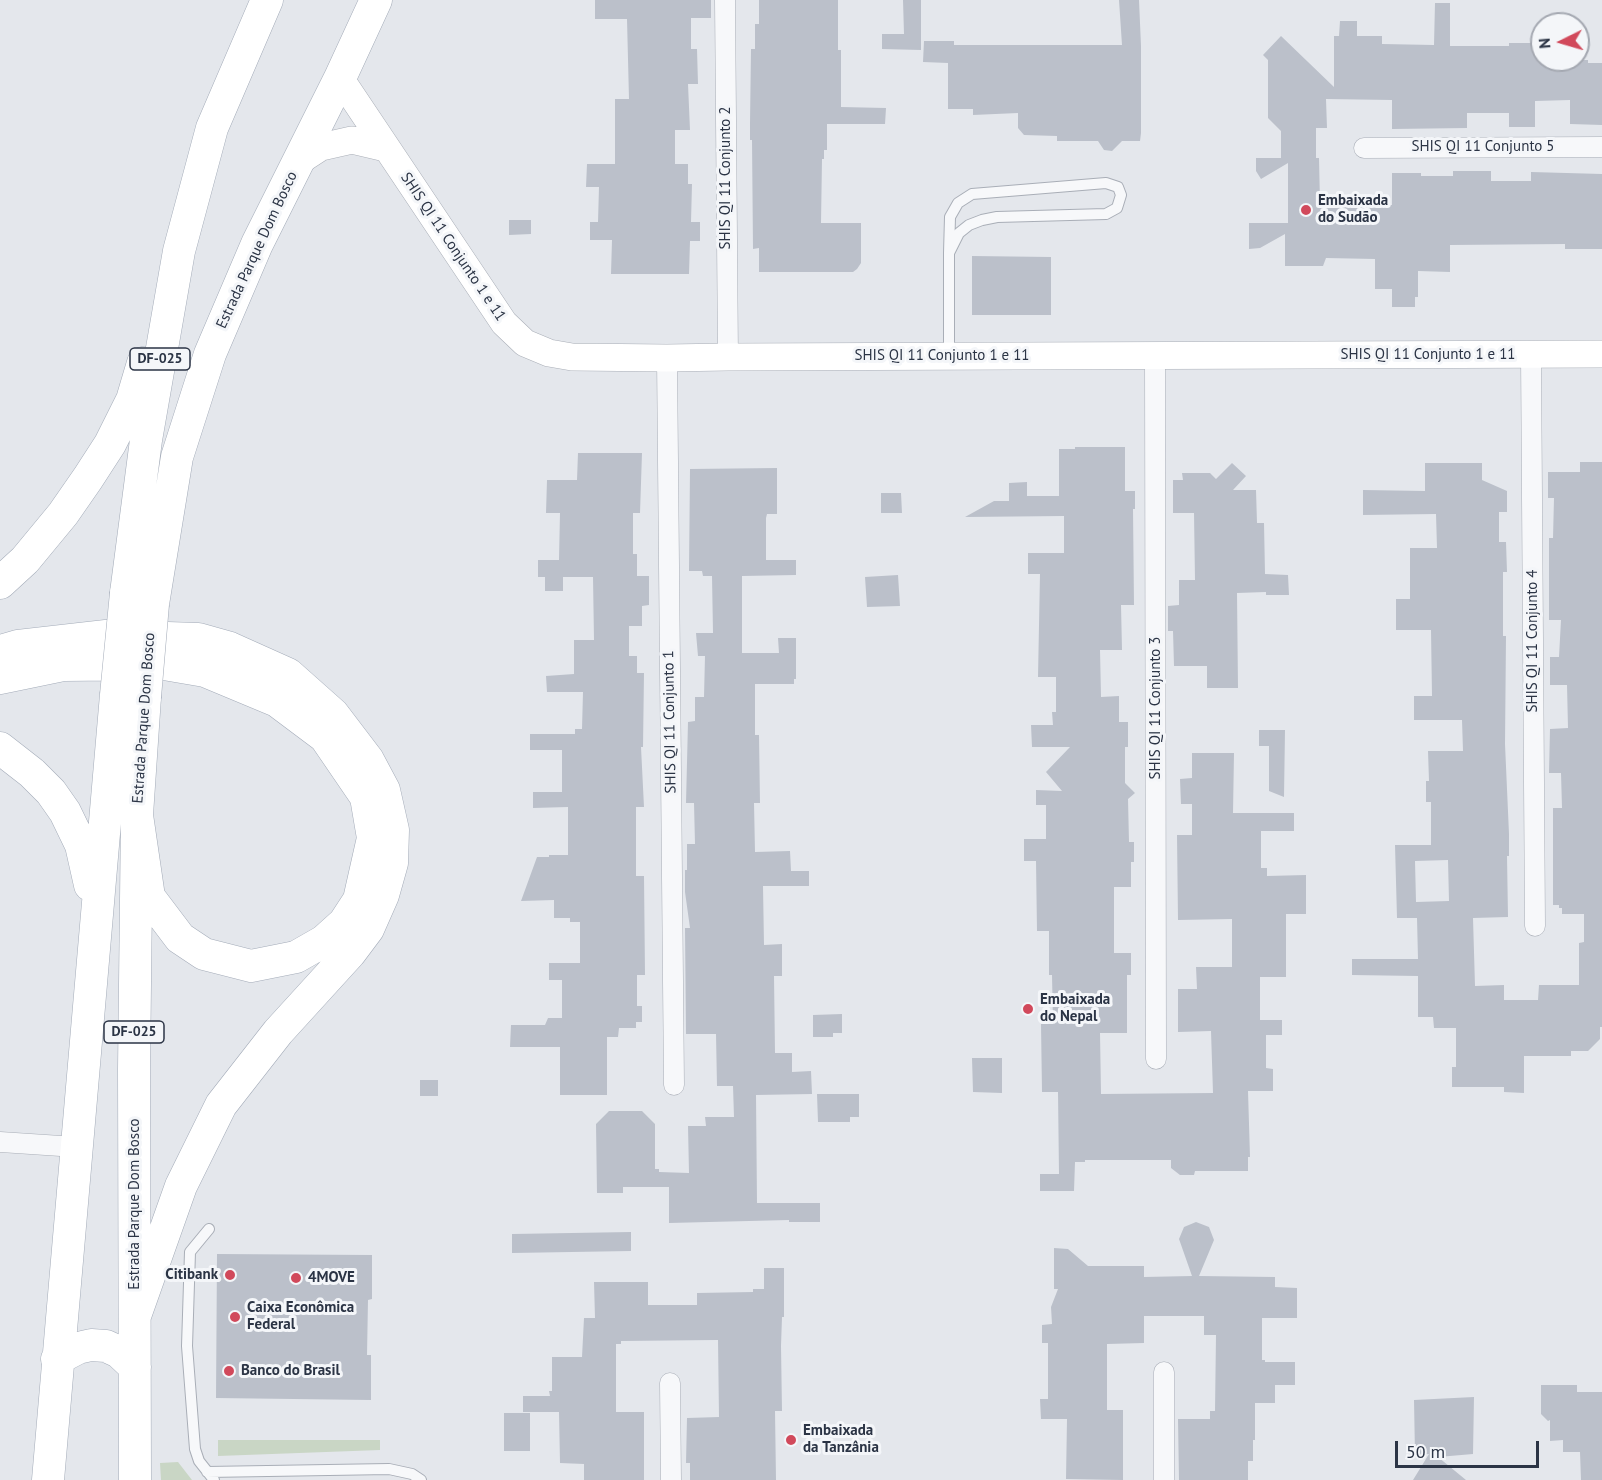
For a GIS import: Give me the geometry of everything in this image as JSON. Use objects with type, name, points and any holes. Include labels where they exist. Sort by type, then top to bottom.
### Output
[{"type":"main road","name":"Estrada Parque Dom Bosco","points":[[48,1480],[95,932],[130,696],[139,599],[146,440],[179,251],[212,128],[267,0]]},
{"type":"main road","name":"Estrada Parque Dom Bosco","points":[[139,599],[177,457],[210,354],[257,244],[340,78],[372,3]]},
{"type":"main road","points":[[0,583],[25,560],[63,514],[110,444],[132,400],[179,251]]},
{"type":"main road","points":[[0,651],[18,646],[106,636],[198,639],[230,648],[288,674],[333,714],[368,760],[384,790],[393,830],[392,863],[383,895],[368,929],[350,953],[278,1032],[221,1105],[181,1186],[135,1316]]},
{"type":"main road","points":[[0,678],[63,665],[164,664],[206,671],[277,701],[325,736],[366,797],[373,838],[359,900],[344,923],[324,941],[296,957],[251,966],[204,954],[180,938],[149,897],[137,815]]},
{"type":"main road","name":"Estrada Parque Dom Bosco","points":[[130,696],[137,815],[134,1058],[135,1480]]},
{"type":"main road","points":[[0,748],[38,779],[51,792],[65,812],[81,845],[89,881],[95,932]]},
{"type":"main road","points":[[57,1359],[78,1348],[106,1346],[119,1352],[135,1367]]},
{"type":"street","name":"SHIS QI 11 Conjunto 2","points":[[725,0],[728,357]]},
{"type":"street","name":"SHIS QI 11 Conjunto 1 e 11","points":[[340,78],[504,323],[525,343],[549,353],[572,357],[667,358],[1602,354]]},
{"type":"street","points":[[298,162],[321,147],[352,140],[386,147]]},
{"type":"street","name":"SHIS QI 11 Conjunto 5","points":[[1364,148],[1602,147]]},
{"type":"street","name":"SHIS QI 11 Conjunto 4","points":[[1531,355],[1535,926]]},
{"type":"street","name":"SHIS QI 11 Conjunto 3","points":[[1155,356],[1156,1059]]},
{"type":"street","name":"SHIS QI 11 Conjunto 1","points":[[667,358],[674,1085]]},
{"type":"street","points":[[0,1142],[76,1147]]},
{"type":"street","points":[[1164,1372],[1164,1480]]},
{"type":"street","points":[[670,1383],[671,1480]]},
{"type":"lane","points":[[949,356],[950,216],[958,202],[972,194],[1106,183],[1118,187],[1122,195],[1118,208],[1106,214],[997,217],[982,220],[969,225],[959,233],[950,252]]},
{"type":"lane","points":[[209,1228],[190,1252],[187,1346],[195,1449],[199,1461],[210,1476],[389,1469],[412,1474],[421,1480]]},
{"type":"green space","points":[[218,1440],[380,1440],[380,1450],[218,1456]]},
{"type":"green space","points":[[178,1462],[192,1480],[161,1480],[160,1463]]},
{"type":"building","points":[[595,0],[711,0],[711,18],[691,18],[691,49],[697,49],[698,84],[688,84],[690,130],[675,130],[675,164],[688,164],[688,184],[692,184],[691,222],[700,222],[700,241],[690,241],[689,274],[611,274],[612,240],[590,240],[590,222],[598,222],[599,187],[586,187],[587,164],[615,164],[615,99],[629,99],[627,19],[595,19]]},
{"type":"building","points":[[759,0],[838,0],[841,107],[886,108],[885,124],[827,124],[827,150],[824,150],[824,159],[822,159],[821,223],[861,223],[861,263],[853,272],[759,272],[759,248],[753,249],[750,123],[751,49],[755,49],[755,24],[759,24]]},
{"type":"building","points":[[903,0],[921,0],[921,50],[882,49],[882,34],[904,34]]},
{"type":"building","points":[[1119,0],[1139,0],[1141,133],[1140,141],[1122,141],[1112,151],[1104,150],[1098,141],[1057,141],[1057,136],[1024,135],[1018,128],[1018,113],[973,115],[973,109],[948,109],[948,63],[923,62],[924,41],[954,41],[954,45],[1122,45]]},
{"type":"building","points":[[1435,3],[1450,3],[1450,46],[1509,46],[1509,43],[1530,43],[1530,72],[1590,72],[1590,63],[1602,63],[1602,125],[1570,124],[1570,100],[1535,101],[1535,127],[1509,127],[1509,113],[1467,113],[1467,128],[1392,129],[1392,100],[1326,99],[1327,128],[1316,128],[1320,203],[1392,205],[1392,173],[1453,176],[1453,171],[1491,171],[1491,181],[1531,181],[1531,172],[1602,174],[1602,249],[1565,249],[1565,244],[1450,245],[1450,272],[1418,271],[1418,297],[1415,297],[1415,307],[1392,307],[1392,289],[1375,289],[1375,259],[1326,258],[1323,266],[1285,266],[1285,234],[1260,248],[1249,249],[1249,223],[1288,223],[1288,163],[1261,179],[1256,171],[1256,158],[1281,158],[1281,131],[1268,118],[1268,60],[1263,55],[1281,36],[1334,87],[1334,36],[1339,36],[1340,21],[1357,21],[1357,36],[1382,36],[1382,44],[1434,45]]},
{"type":"building","points":[[509,220],[531,220],[531,234],[509,235]]},
{"type":"building","points":[[972,256],[1051,257],[1051,315],[972,315]]},
{"type":"building","points":[[1075,447],[1125,447],[1125,491],[1135,491],[1135,509],[1133,509],[1134,605],[1121,605],[1122,650],[1100,650],[1101,697],[1119,696],[1119,722],[1128,722],[1125,783],[1135,793],[1128,799],[1129,842],[1134,842],[1131,887],[1114,887],[1114,953],[1131,953],[1131,975],[1127,975],[1127,1033],[1100,1033],[1101,1094],[1213,1093],[1211,1031],[1178,1032],[1178,989],[1197,989],[1196,967],[1232,967],[1232,919],[1178,920],[1177,835],[1192,835],[1192,804],[1181,804],[1180,779],[1192,778],[1192,753],[1234,753],[1233,813],[1294,813],[1294,831],[1261,831],[1261,868],[1267,868],[1267,876],[1306,875],[1306,914],[1286,914],[1286,977],[1260,977],[1260,1020],[1282,1020],[1282,1035],[1266,1035],[1266,1068],[1273,1069],[1273,1091],[1248,1091],[1250,1157],[1248,1157],[1248,1171],[1195,1171],[1194,1175],[1180,1175],[1171,1168],[1171,1160],[1085,1160],[1085,1162],[1075,1162],[1074,1191],[1040,1191],[1040,1174],[1059,1174],[1058,1092],[1042,1092],[1041,1024],[1053,1024],[1052,975],[1049,975],[1049,931],[1037,931],[1036,861],[1024,861],[1024,839],[1046,839],[1046,805],[1036,805],[1036,790],[1062,791],[1046,772],[1070,747],[1032,747],[1031,725],[1053,725],[1052,712],[1056,712],[1056,677],[1038,677],[1040,574],[1028,574],[1028,553],[1064,553],[1064,516],[965,517],[994,501],[1009,501],[1009,483],[1027,482],[1027,496],[1059,496],[1059,449],[1075,449]]},
{"type":"building","points":[[578,453],[642,453],[640,513],[633,513],[633,554],[637,554],[637,576],[649,576],[649,605],[642,606],[642,626],[629,626],[629,656],[637,656],[637,673],[644,673],[643,747],[641,747],[644,807],[636,807],[636,876],[644,876],[645,975],[637,975],[637,1006],[642,1006],[642,1022],[636,1022],[636,1028],[619,1028],[618,1037],[607,1037],[607,1095],[560,1095],[560,1047],[510,1047],[511,1025],[545,1025],[548,1018],[562,1018],[562,980],[549,980],[549,963],[580,963],[580,922],[570,922],[570,918],[554,918],[554,900],[521,901],[537,857],[568,855],[568,807],[533,808],[533,792],[562,792],[562,750],[530,750],[530,734],[575,734],[575,729],[582,729],[583,692],[547,692],[546,676],[574,674],[574,640],[594,640],[593,577],[563,577],[563,591],[545,591],[545,577],[538,577],[538,560],[559,560],[560,513],[546,513],[547,480],[577,480]]},
{"type":"building","points":[[1580,462],[1602,462],[1602,1027],[1600,1027],[1600,1039],[1588,1051],[1571,1051],[1571,1056],[1524,1056],[1524,1093],[1504,1092],[1504,1087],[1452,1087],[1452,1067],[1456,1067],[1456,1028],[1434,1028],[1433,1017],[1418,1017],[1418,976],[1352,975],[1352,959],[1418,959],[1417,918],[1397,918],[1395,845],[1431,845],[1431,802],[1426,802],[1426,781],[1429,781],[1428,751],[1463,751],[1462,720],[1414,720],[1414,696],[1432,696],[1431,630],[1396,630],[1396,599],[1410,599],[1410,548],[1437,548],[1436,514],[1363,515],[1363,490],[1425,491],[1425,463],[1482,463],[1482,480],[1507,491],[1507,512],[1499,512],[1499,542],[1506,542],[1507,572],[1503,572],[1503,636],[1506,636],[1508,917],[1473,918],[1475,986],[1504,985],[1504,1000],[1538,1000],[1539,985],[1579,985],[1579,943],[1584,942],[1584,914],[1562,914],[1562,908],[1559,908],[1559,905],[1553,905],[1553,808],[1562,808],[1561,773],[1549,773],[1550,729],[1568,728],[1567,685],[1550,685],[1550,657],[1559,657],[1561,620],[1549,620],[1549,538],[1553,538],[1554,498],[1548,498],[1548,472],[1580,472]],"holes":[[[1448,860],[1449,901],[1416,902],[1415,861]]]},
{"type":"building","points":[[1232,463],[1246,476],[1233,490],[1256,490],[1257,523],[1264,523],[1265,574],[1288,575],[1289,595],[1266,595],[1266,592],[1237,593],[1238,688],[1207,688],[1207,666],[1174,666],[1173,631],[1168,631],[1168,606],[1179,605],[1179,580],[1195,580],[1194,513],[1173,513],[1173,480],[1183,480],[1182,473],[1210,473],[1216,479]]},
{"type":"building","points":[[777,468],[777,514],[767,514],[766,518],[766,560],[796,560],[796,575],[742,576],[742,653],[779,653],[778,638],[796,638],[794,684],[755,684],[755,735],[759,735],[760,803],[754,803],[755,852],[790,851],[791,871],[809,871],[809,886],[763,886],[764,945],[782,944],[782,976],[774,976],[775,1053],[792,1053],[792,1072],[811,1071],[812,1094],[756,1095],[757,1203],[820,1203],[820,1222],[789,1222],[789,1220],[669,1223],[669,1187],[623,1187],[623,1193],[597,1193],[596,1124],[609,1111],[642,1111],[655,1124],[655,1169],[659,1169],[659,1172],[689,1173],[688,1126],[706,1126],[705,1117],[734,1117],[733,1086],[717,1086],[716,1034],[686,1034],[685,928],[690,928],[685,892],[685,870],[687,870],[687,844],[695,844],[694,803],[686,803],[688,722],[695,721],[695,697],[704,697],[705,656],[698,656],[696,633],[713,633],[712,576],[703,576],[702,571],[689,571],[690,469]]},
{"type":"building","points":[[881,493],[901,493],[902,513],[881,513]]},
{"type":"building","points":[[898,575],[900,606],[867,607],[865,577]]},
{"type":"building","points":[[1259,730],[1285,730],[1284,797],[1269,791],[1269,746],[1259,746]]},
{"type":"building","points":[[842,1014],[842,1033],[833,1033],[833,1037],[813,1037],[813,1015]]},
{"type":"building","points":[[972,1058],[1002,1058],[1002,1093],[973,1092]]},
{"type":"building","points":[[420,1080],[438,1080],[438,1096],[420,1096]]},
{"type":"building","points":[[817,1094],[859,1094],[859,1117],[850,1117],[850,1122],[818,1122]]},
{"type":"building","points":[[1196,1222],[1209,1227],[1214,1240],[1199,1276],[1275,1277],[1275,1287],[1297,1288],[1297,1318],[1262,1318],[1262,1360],[1265,1362],[1295,1362],[1295,1385],[1275,1385],[1275,1403],[1255,1403],[1255,1440],[1253,1440],[1253,1461],[1248,1461],[1248,1480],[1179,1480],[1178,1419],[1210,1419],[1210,1411],[1215,1411],[1216,1335],[1204,1335],[1204,1316],[1144,1316],[1144,1343],[1107,1344],[1107,1410],[1123,1410],[1123,1480],[1066,1479],[1067,1419],[1041,1419],[1040,1399],[1048,1399],[1048,1343],[1042,1343],[1042,1325],[1052,1324],[1051,1307],[1058,1289],[1054,1289],[1054,1248],[1068,1249],[1088,1266],[1144,1266],[1144,1277],[1192,1276],[1179,1239],[1184,1227]]},
{"type":"building","points":[[631,1232],[631,1251],[512,1253],[512,1234]]},
{"type":"building","points":[[217,1254],[372,1255],[372,1299],[368,1300],[367,1355],[371,1355],[371,1400],[216,1398]]},
{"type":"building","points":[[764,1268],[784,1268],[784,1317],[782,1317],[781,1346],[782,1411],[775,1411],[776,1480],[690,1480],[690,1463],[686,1463],[687,1418],[719,1417],[718,1340],[621,1341],[621,1344],[616,1344],[616,1412],[644,1412],[644,1480],[584,1480],[584,1464],[560,1463],[559,1412],[523,1412],[523,1396],[550,1396],[552,1357],[582,1357],[584,1318],[595,1318],[594,1282],[648,1282],[648,1305],[697,1305],[697,1293],[753,1292],[753,1289],[764,1289]]},
{"type":"building","points":[[1541,1385],[1577,1385],[1577,1392],[1602,1392],[1602,1480],[1581,1480],[1580,1452],[1563,1452],[1563,1440],[1550,1441],[1550,1420],[1548,1421],[1541,1414]]},
{"type":"building","points":[[1474,1397],[1473,1454],[1438,1457],[1466,1480],[1413,1480],[1429,1454],[1415,1455],[1414,1400]]},
{"type":"building","points":[[504,1413],[530,1413],[530,1451],[504,1451]]},
{"type":"place","name":"Embaixada do Sudão","points":[[1306,210]]},
{"type":"place","name":"Embaixada do Nepal","points":[[1028,1009]]},
{"type":"place","name":"Citibank","points":[[230,1275]]},
{"type":"place","name":"4MOVE","points":[[296,1278]]},
{"type":"place","name":"Caixa Econômica Federal","points":[[235,1317]]},
{"type":"place","name":"Banco do Brasil","points":[[229,1371]]},
{"type":"place","name":"Embaixada da Tanzânia","points":[[791,1440]]}]
